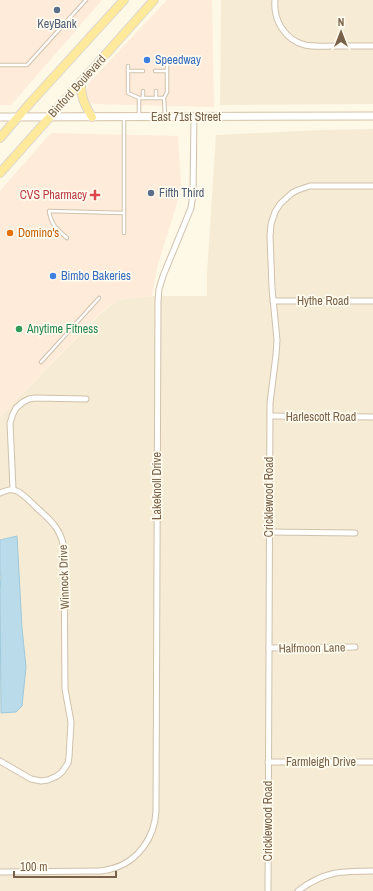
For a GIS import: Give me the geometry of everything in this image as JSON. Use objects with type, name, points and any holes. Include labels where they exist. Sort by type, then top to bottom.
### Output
[{"type":"main road","name":"Binford Boulevard","points":[[0,138],[116,6],[124,0]]},
{"type":"main road","name":"Binford Boulevard","points":[[0,173],[154,0]]},
{"type":"main road","points":[[81,82],[82,98],[92,117]]},
{"type":"main road","name":"East 71st Street","points":[[0,117],[373,116]]},
{"type":"street","points":[[275,0],[276,14],[280,26],[288,36],[299,42],[314,46],[373,46]]},
{"type":"street","name":"Lakeknoll Drive","points":[[0,872],[99,871],[111,869],[125,863],[142,849],[154,826],[156,814],[158,301],[163,276],[191,208],[193,194],[194,116]]},
{"type":"street","name":"Cricklewood Road","points":[[268,891],[270,403],[277,340],[273,301],[270,230],[274,215],[280,204],[292,193],[298,190],[310,186],[373,186]]},
{"type":"street","name":"Hythe Road","points":[[273,301],[373,301]]},
{"type":"street","points":[[0,493],[13,489],[10,423],[16,408],[23,402],[35,398],[86,399]]},
{"type":"street","name":"Harlescott Road","points":[[270,416],[373,417]]},
{"type":"street","name":"Winnock Drive","points":[[0,761],[31,779],[41,781],[57,776],[64,769],[68,759],[71,722],[66,689],[64,544],[58,529],[52,521],[20,493],[13,489]]},
{"type":"street","points":[[269,532],[355,533]]},
{"type":"street","name":"Halfmoon Lane","points":[[269,648],[355,647]]},
{"type":"street","name":"Farmleigh Drive","points":[[268,762],[373,762]]},
{"type":"street","points":[[298,891],[315,880],[331,874],[345,871],[373,871]]},
{"type":"lane","points":[[0,65],[26,65],[86,0]]},
{"type":"lane","points":[[165,117],[164,98],[167,92],[167,62]]},
{"type":"lane","points":[[128,66],[128,94],[139,98],[164,98]]},
{"type":"lane","points":[[128,71],[143,71]]},
{"type":"lane","points":[[155,71],[166,71]]},
{"type":"lane","points":[[143,91],[143,98]]},
{"type":"lane","points":[[156,91],[156,98]]},
{"type":"lane","points":[[139,98],[139,117]]},
{"type":"lane","points":[[124,117],[124,233]]},
{"type":"lane","points":[[67,238],[54,227],[50,219],[49,212],[124,213]]},
{"type":"lane","points":[[41,362],[99,298]]},
{"type":"shaded area","points":[[0,0],[102,0],[11,105],[0,105]]},
{"type":"shaded area","points":[[167,0],[212,0],[214,107],[90,103],[86,95],[88,84]]},
{"type":"shaded area","points":[[221,0],[373,0],[373,104],[220,105]]},
{"type":"shaded area","points":[[373,129],[373,891],[0,891],[0,417],[99,315],[118,300],[152,296],[207,296],[207,273],[216,135]]},
{"type":"shaded area","points":[[51,133],[178,136],[181,186],[158,264],[152,296],[118,300],[99,314],[0,417],[0,191]]},
{"type":"water","points":[[17,536],[22,628],[26,667],[22,706],[16,712],[1,713],[0,540]]},
{"type":"place","name":"KeyBank","points":[[57,10]]},
{"type":"place","name":"Speedway","points":[[147,60]]},
{"type":"place","name":"Fifth Third","points":[[151,193]]},
{"type":"place","name":"CVS Pharmacy","points":[[95,195]]},
{"type":"place","name":"Domino's","points":[[10,233]]},
{"type":"place","name":"Bimbo Bakeries","points":[[53,276]]},
{"type":"place","name":"Anytime Fitness","points":[[19,329]]}]
